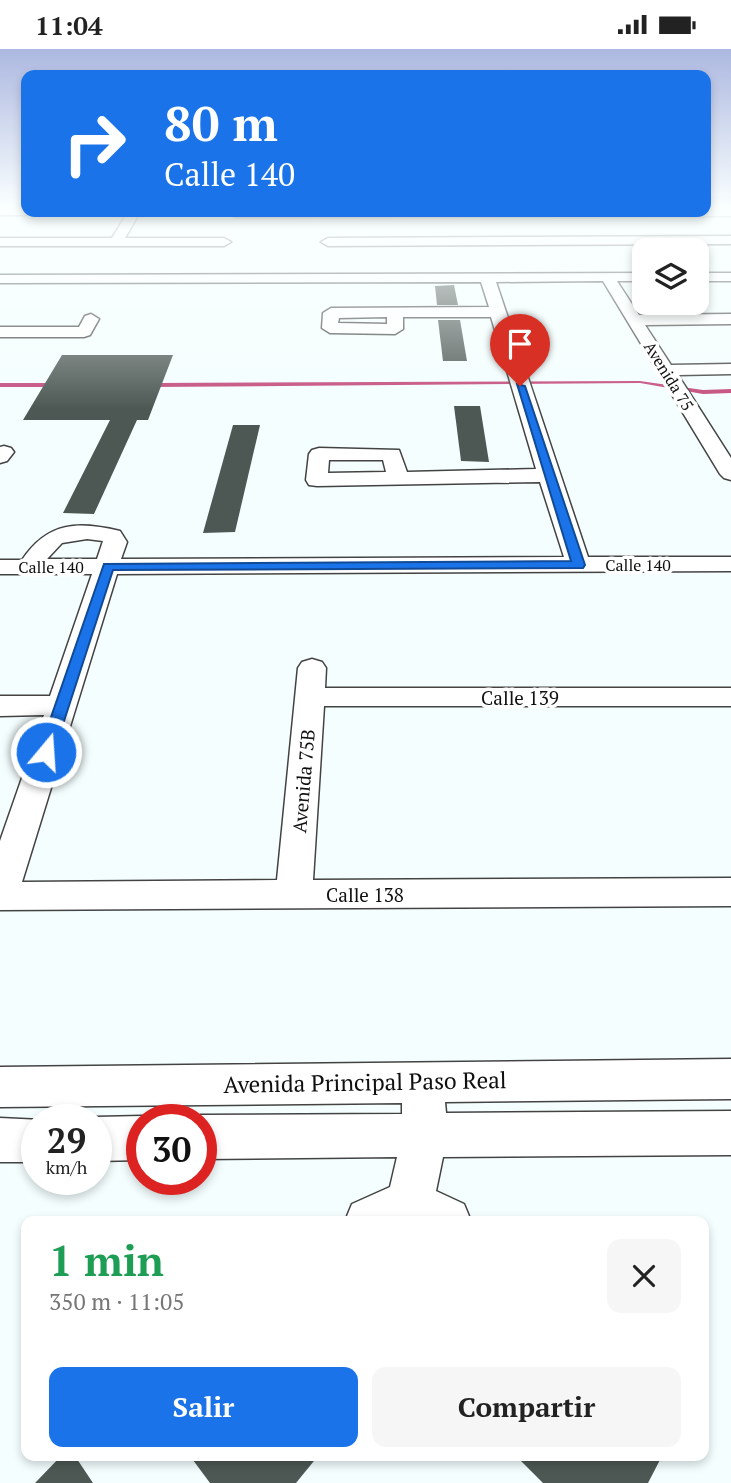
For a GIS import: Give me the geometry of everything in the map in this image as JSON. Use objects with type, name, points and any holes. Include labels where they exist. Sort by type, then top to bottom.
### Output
[{"type":"street","points":[[0,279],[24,275]]},
{"type":"street","points":[[472,275],[632,277]]},
{"type":"street","points":[[487,277],[548,475],[579,565]]},
{"type":"street","name":"Avenida 75","points":[[607,277],[731,474]]},
{"type":"street","points":[[709,277],[731,277]]},
{"type":"street","points":[[395,312],[499,312]]},
{"type":"street","points":[[634,320],[731,319]]},
{"type":"street","points":[[0,332],[27,332]]},
{"type":"street","points":[[671,380],[731,369]]},
{"type":"street","points":[[671,380],[731,379]]},
{"type":"street","points":[[699,424],[720,424]]},
{"type":"street","points":[[398,478],[548,475]]},
{"type":"street","points":[[0,894],[114,548],[112,536],[83,533],[55,537],[30,566]]},
{"type":"street","name":"Calle 140","points":[[0,567],[731,564]]},
{"type":"street","name":"Calle 139","points":[[311,683],[731,697]]},
{"type":"street","name":"Avenida 75B","points":[[294,894],[311,683]]},
{"type":"street","points":[[0,706],[62,705]]},
{"type":"street","name":"Calle 138","points":[[0,894],[731,892]]},
{"type":"street","name":"Avenida Principal Paso Real","points":[[0,1087],[731,1079]]},
{"type":"street","points":[[408,1216],[425,1135],[423,1081]]},
{"type":"street","points":[[217,1137],[731,1133]]},
{"type":"street","points":[[0,1140],[21,1140]]},
{"type":"building","points":[[454,285],[458,305],[437,305],[435,286]]},
{"type":"building","points":[[438,320],[460,320],[467,361],[443,361]]},
{"type":"building","points":[[62,355],[173,355],[148,420],[137,420],[94,514],[63,513],[110,420],[23,420]]},
{"type":"building","points":[[454,406],[480,406],[489,462],[461,461]]},
{"type":"building","points":[[233,425],[260,425],[235,532],[203,533]]},
{"type":"building","points":[[56,1461],[78,1461],[93,1483],[35,1483]]},
{"type":"building","points":[[194,1461],[314,1461],[296,1483],[210,1483]]},
{"type":"building","points":[[521,1461],[659,1461],[648,1483],[543,1483]]},
{"type":"waterway","points":[[152,385],[640,382],[703,392],[731,391]]},
{"type":"waterway","points":[[0,385],[54,385]]},
{"type":"route","points":[[46,752],[108,566],[579,565],[520,386]]}]
